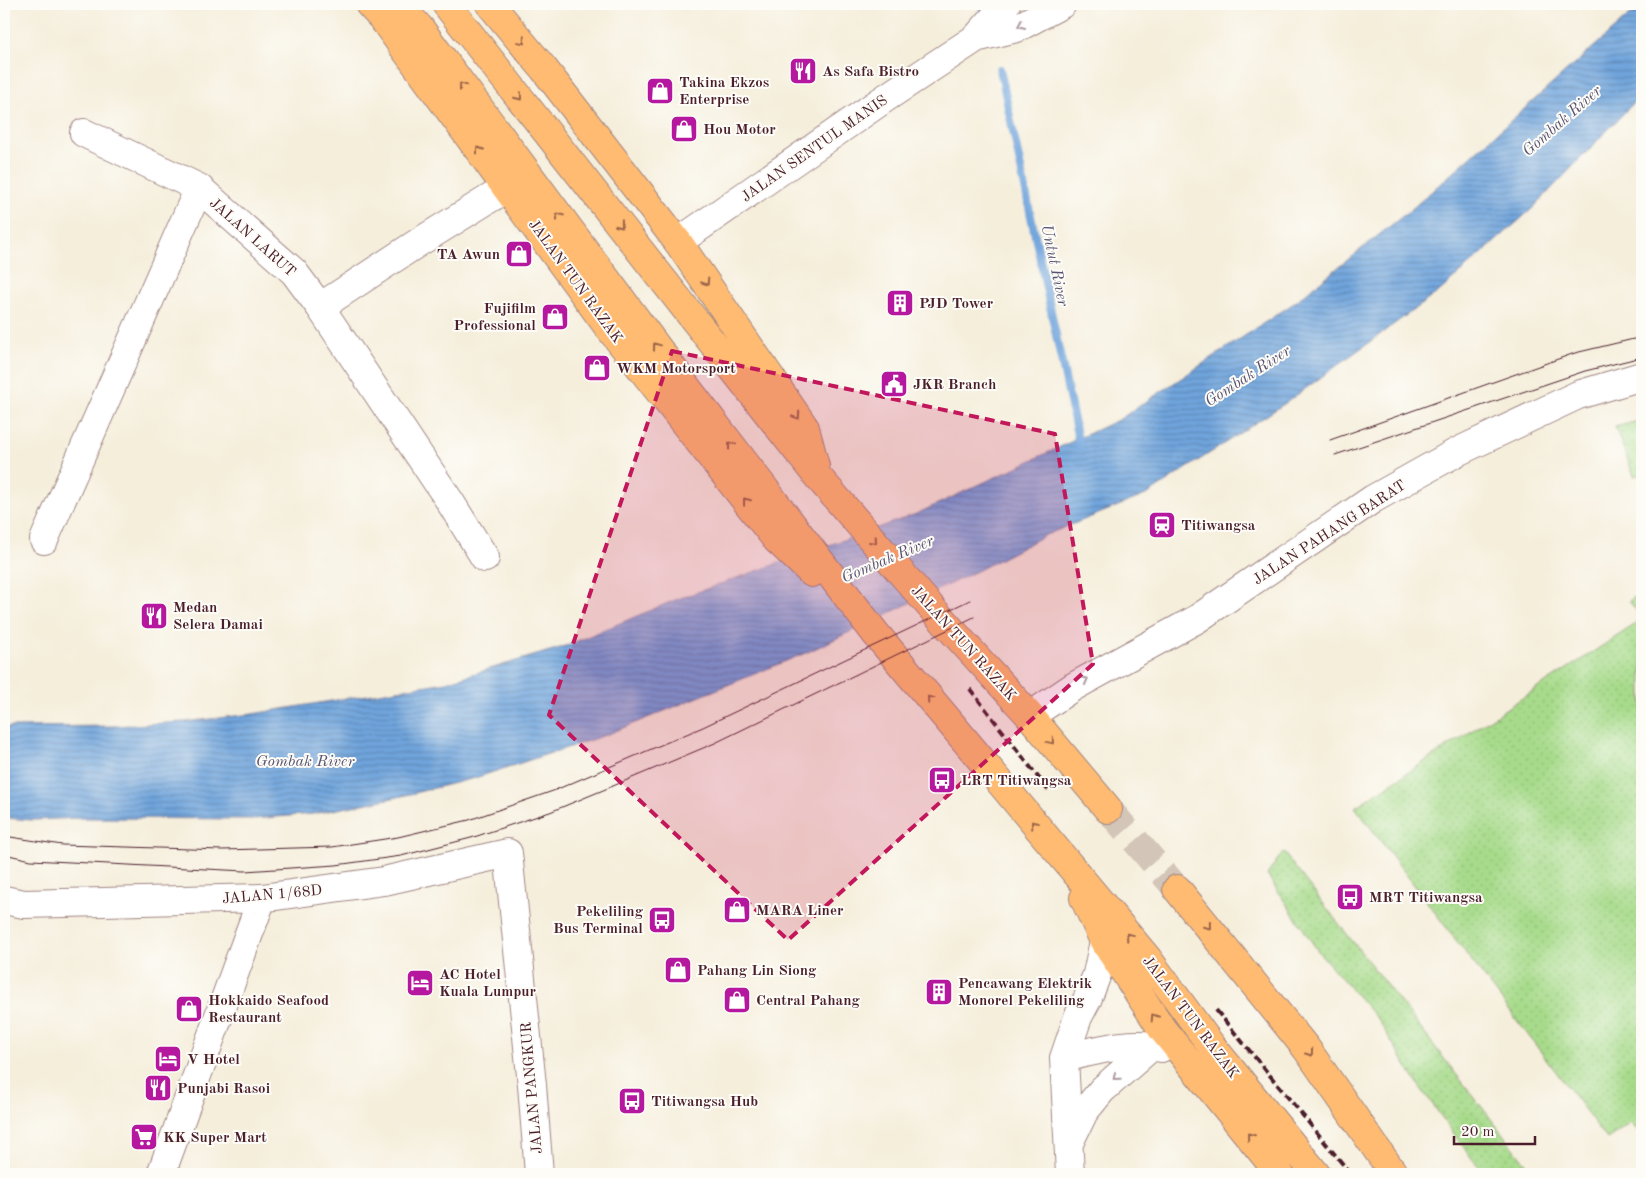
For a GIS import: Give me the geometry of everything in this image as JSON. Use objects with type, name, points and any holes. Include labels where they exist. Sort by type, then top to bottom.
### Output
[{"type":"main road","name":"JALAN TUN RAZAK","points":[[369,4],[382,18],[606,324],[784,532],[876,634],[1148,959],[1211,1045],[1316,1174]]},
{"type":"main road","name":"JALAN TUN RAZAK","points":[[398,4],[419,27],[685,386],[784,532]]},
{"type":"main road","name":"JALAN TUN RAZAK","points":[[446,4],[818,477],[937,614],[1030,716],[1108,809]]},
{"type":"main road","name":"JALAN TUN RAZAK","points":[[490,4],[544,68],[678,242],[805,428],[818,477]]},
{"type":"main road","name":"JALAN TUN RAZAK","points":[[1066,861],[1104,941],[1162,1029],[1280,1174]]},
{"type":"main road","points":[[1177,889],[1306,1048],[1394,1174]]},
{"type":"street","name":"JALAN SENTUL MANIS","points":[[678,242],[884,99],[976,38],[1006,4]]},
{"type":"street","name":"JALAN SENTUL MANIS","points":[[976,38],[1016,28],[1062,4]]},
{"type":"street","points":[[84,132],[199,188]]},
{"type":"street","name":"JALAN LARUT","points":[[44,540],[199,188],[294,272],[320,307],[449,500],[485,558]]},
{"type":"street","points":[[320,307],[416,244],[508,189]]},
{"type":"street","name":"JALAN PAHANG BARAT","points":[[1030,716],[1073,687],[1197,619],[1373,500],[1458,452],[1578,395],[1642,376]]},
{"type":"street","name":"JALAN 1/68D","points":[[4,900],[24,904],[262,898],[384,881],[508,853]]},
{"type":"street","name":"JALAN PANGKUR","points":[[508,853],[532,1085],[539,1174]]},
{"type":"street","points":[[162,1174],[262,898]]},
{"type":"street","points":[[1070,1174],[1064,1058],[1078,1017],[1097,974],[1104,941]]},
{"type":"street","points":[[1064,1058],[1116,1046],[1153,1045],[1184,1055]]},
{"type":"street","points":[[1068,1146],[1084,1112],[1102,1090],[1153,1045]]},
{"type":"highlighted area","points":[[672,351],[1055,434],[1093,664],[788,940],[549,715]]},
{"type":"green space","points":[[1642,420],[1642,474],[1634,476],[1615,427]]},
{"type":"green space","points":[[1642,592],[1642,618],[1629,601]]},
{"type":"green space","points":[[1642,620],[1642,1137],[1631,1123],[1607,1139],[1355,807]]},
{"type":"green space","points":[[1283,852],[1534,1174],[1486,1174],[1473,1160],[1417,1083],[1379,1021],[1318,951],[1267,875]]},
{"type":"water","name":"Gombak River","points":[[1642,4],[1642,94],[1534,207],[1441,290],[1287,402],[1148,494],[1046,535],[977,571],[808,652],[606,735],[475,778],[398,797],[313,814],[253,819],[83,818],[32,820],[4,818],[4,727],[113,726],[185,722],[252,714],[446,682],[563,647],[675,600],[916,514],[1120,419],[1291,305],[1414,207]]},
{"type":"waterway","name":"Untut River","points":[[981,4],[982,8]]},
{"type":"waterway","name":"Untut River","points":[[1000,69],[1080,449]]},
{"type":"tunnel","points":[[1108,809],[1177,889]]},
{"type":"tram line","points":[[1330,440],[1575,353],[1642,337]]},
{"type":"tram line","points":[[1335,455],[1585,371],[1642,357]]},
{"type":"tram line","points":[[4,836],[62,845],[222,850],[332,847],[398,837],[469,820],[553,791],[703,727],[970,600]]},
{"type":"tram line","points":[[4,854],[31,860],[245,871],[336,865],[401,856],[471,838],[550,812],[613,786],[715,743],[974,617]]},
{"type":"railway","points":[[970,689],[1048,790]]},
{"type":"railway","points":[[1216,1010],[1351,1174]]},
{"type":"place","name":"As Safa Bistro","points":[[803,71]]},
{"type":"place","name":"Takina Ekzos Enterprise","points":[[660,91]]},
{"type":"place","name":"Hou Motor","points":[[684,129]]},
{"type":"place","name":"TA Awun","points":[[519,254]]},
{"type":"place","name":"PJD Tower","points":[[900,303]]},
{"type":"place","name":"Fujifilm Professional","points":[[555,317]]},
{"type":"place","name":"WKM Motorsport","points":[[597,368]]},
{"type":"place","name":"JKR Branch","points":[[894,384]]},
{"type":"place","name":"Titiwangsa","points":[[1162,525]]},
{"type":"place","name":"Medan Selera Damai","points":[[154,616]]},
{"type":"place","name":"LRT Titiwangsa","points":[[942,780]]},
{"type":"place","name":"MRT Titiwangsa","points":[[1350,897]]},
{"type":"place","name":"MARA Liner","points":[[737,910]]},
{"type":"place","name":"Pekeliling Bus Terminal","points":[[662,920]]},
{"type":"place","name":"Pahang Lin Siong","points":[[678,970]]},
{"type":"place","name":"AC Hotel Kuala Lumpur","points":[[420,983]]},
{"type":"place","name":"Pencawang Elektrik Monorel Pekeliling","points":[[939,992]]},
{"type":"place","name":"Central Pahang","points":[[737,1000]]},
{"type":"place","name":"Hokkaido Seafood Restaurant","points":[[189,1009]]},
{"type":"place","name":"V Hotel","points":[[168,1059]]},
{"type":"place","name":"Punjabi Rasoi","points":[[158,1088]]},
{"type":"place","name":"Titiwangsa Hub","points":[[632,1101]]},
{"type":"place","name":"KK Super Mart","points":[[144,1137]]}]
